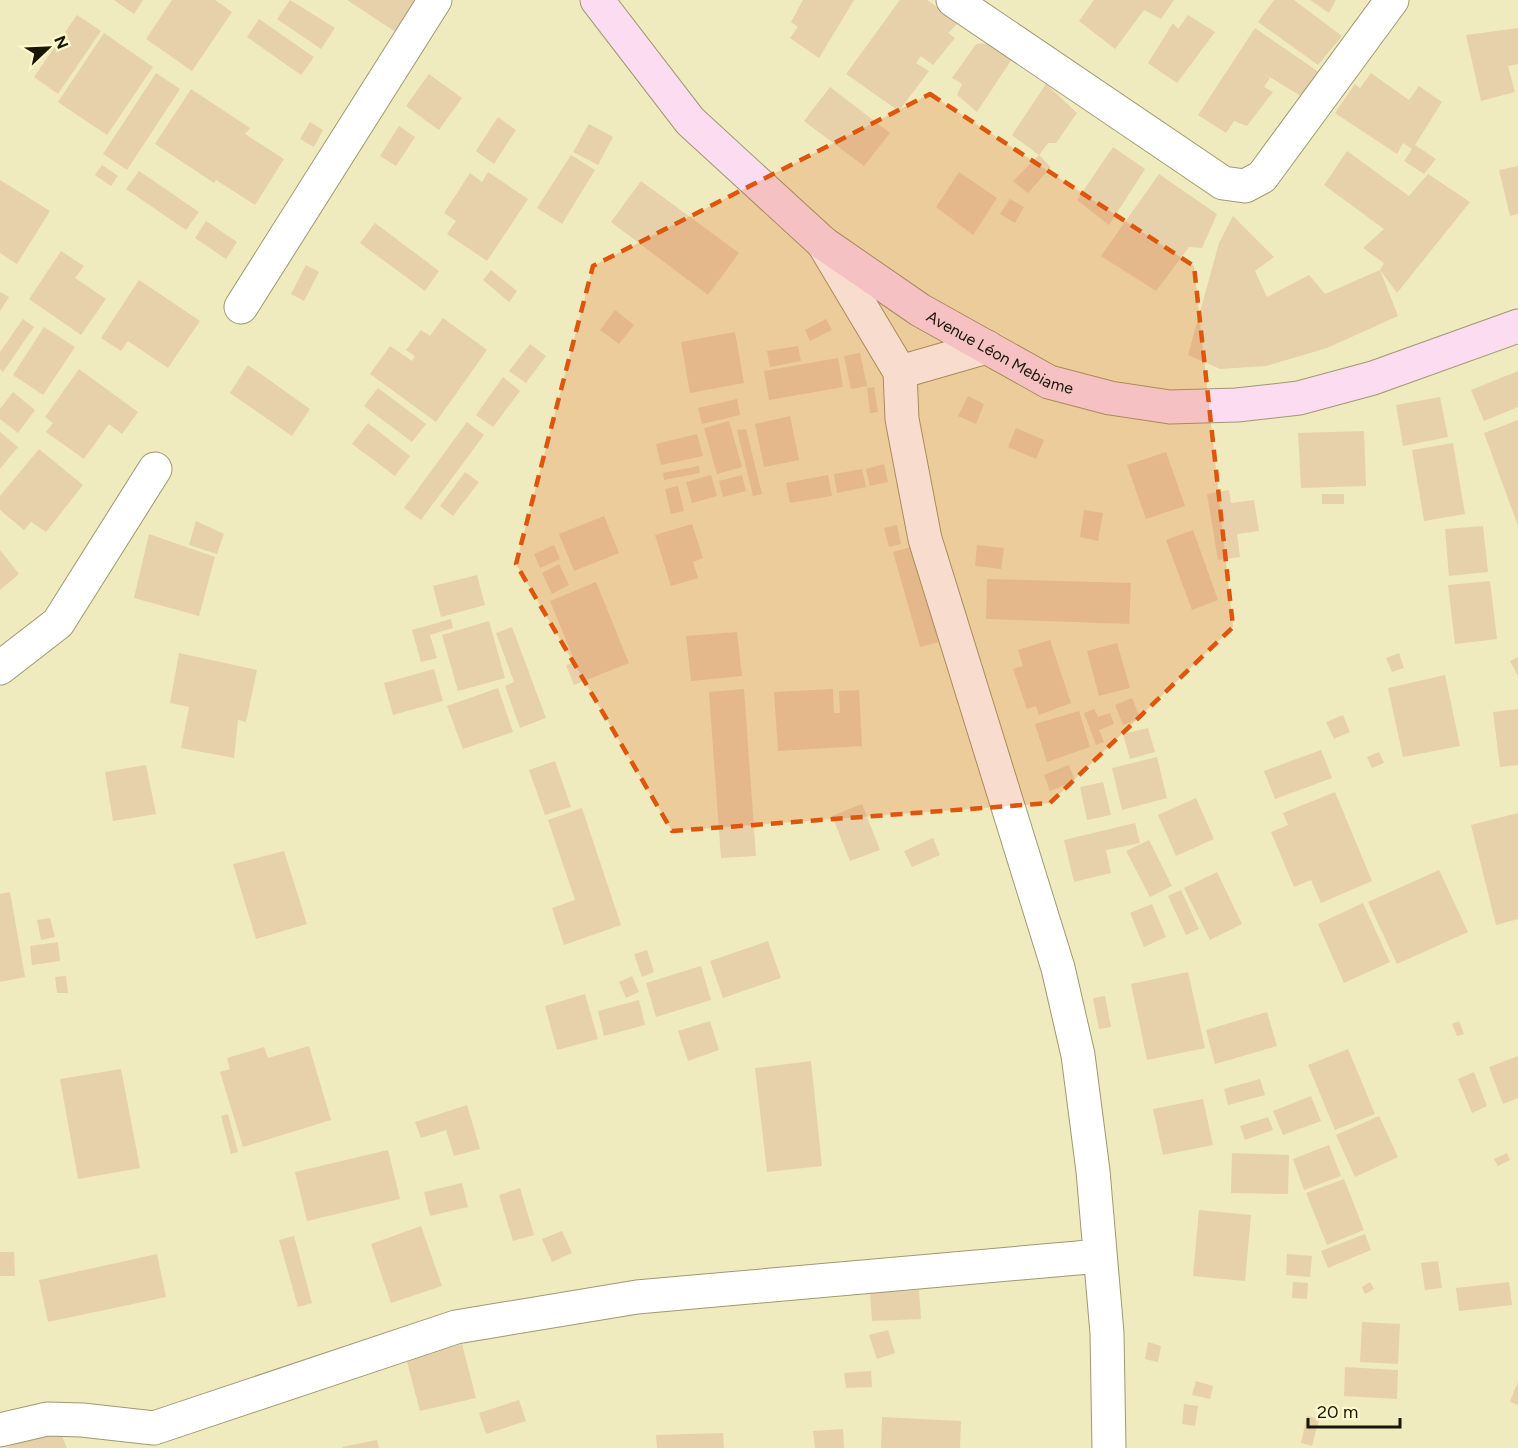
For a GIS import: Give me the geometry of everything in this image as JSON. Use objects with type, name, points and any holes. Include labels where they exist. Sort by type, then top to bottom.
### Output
[{"type":"street","points":[[241,307],[435,0]]},
{"type":"street","name":"Avenue Léon Mebiame","points":[[597,0],[690,121],[823,243],[920,310],[1049,382],[1110,398],[1170,407],[1237,405],[1299,398],[1373,378],[1518,326]]},
{"type":"street","points":[[953,0],[1222,183],[1245,186],[1262,177],[1392,0]]},
{"type":"street","points":[[823,243],[900,372],[902,419],[925,539],[1065,997],[1078,1055],[1100,1256],[1107,1333],[1109,1448]]},
{"type":"street","points":[[900,372],[987,346]]},
{"type":"street","points":[[0,668],[58,623],[155,469]]},
{"type":"street","points":[[0,1430],[47,1419],[82,1420],[154,1428],[456,1327],[637,1297],[1100,1256]]},
{"type":"highlighted area","points":[[930,94],[1194,266],[1233,627],[1050,803],[672,831],[516,564],[593,266]]},
{"type":"building","points":[[114,0],[143,0],[134,14]]},
{"type":"building","points":[[172,0],[215,0],[232,12],[192,71],[146,39]]},
{"type":"building","points":[[290,0],[335,28],[321,49],[277,19]]},
{"type":"building","points":[[347,0],[414,0],[417,2],[397,33]]},
{"type":"building","points":[[803,0],[854,0],[819,58],[790,38],[798,27],[791,22]]},
{"type":"building","points":[[900,0],[927,0],[959,22],[948,33],[955,38],[933,65],[921,56],[916,63],[929,71],[899,111],[846,74]]},
{"type":"building","points":[[1094,0],[1174,0],[1161,19],[1144,10],[1115,49],[1079,21]]},
{"type":"building","points":[[1274,0],[1294,0],[1342,36],[1318,65],[1258,22]]},
{"type":"building","points":[[1310,0],[1336,0],[1329,13]]},
{"type":"building","points":[[77,15],[101,31],[58,94],[34,77]]},
{"type":"building","points":[[1188,15],[1215,32],[1177,83],[1148,63],[1173,23],[1178,29]]},
{"type":"building","points":[[259,19],[314,57],[301,75],[247,37]]},
{"type":"building","points":[[1255,28],[1320,73],[1304,98],[1263,73],[1270,78],[1264,87],[1273,92],[1247,126],[1234,121],[1226,133],[1198,115]]},
{"type":"building","points":[[1518,28],[1518,64],[1508,66],[1515,92],[1481,101],[1466,35]]},
{"type":"building","points":[[104,33],[153,67],[107,135],[58,102]]},
{"type":"building","points":[[991,43],[1012,59],[977,112],[957,95],[962,84],[952,78],[976,44]]},
{"type":"building","points":[[156,73],[180,89],[127,170],[103,154]]},
{"type":"building","points":[[1371,73],[1409,100],[1419,86],[1442,102],[1415,145],[1436,159],[1424,174],[1404,161],[1412,149],[1403,143],[1397,154],[1335,113],[1355,84],[1360,88]]},
{"type":"building","points":[[429,74],[462,98],[439,130],[406,106]]},
{"type":"building","points":[[1046,84],[1077,113],[1056,143],[1048,143],[1039,155],[1012,135]]},
{"type":"building","points":[[830,87],[890,133],[864,166],[804,121]]},
{"type":"building","points":[[191,89],[250,128],[245,134],[284,159],[255,205],[216,180],[214,183],[155,144]]},
{"type":"building","points":[[498,117],[516,130],[494,164],[476,151]]},
{"type":"building","points":[[310,122],[323,130],[314,147],[300,139]]},
{"type":"building","points":[[589,124],[613,137],[598,165],[573,152]]},
{"type":"building","points":[[399,126],[415,137],[396,166],[380,156]]},
{"type":"building","points":[[1113,147],[1145,169],[1109,225],[1077,200]]},
{"type":"building","points":[[1347,151],[1409,196],[1428,174],[1470,202],[1397,293],[1380,270],[1384,263],[1363,248],[1384,229],[1324,185]]},
{"type":"building","points":[[571,155],[595,170],[562,224],[537,208]]},
{"type":"building","points":[[1039,155],[1051,167],[1028,193],[1013,181]]},
{"type":"building","points":[[102,165],[118,176],[111,186],[95,175]]},
{"type":"building","points":[[1518,166],[1518,214],[1510,216],[1499,170]]},
{"type":"building","points":[[139,171],[199,212],[186,230],[126,189]]},
{"type":"building","points":[[488,172],[528,199],[487,261],[447,234],[456,221],[444,213],[470,173],[482,182]]},
{"type":"building","points":[[959,172],[997,198],[973,235],[936,207]]},
{"type":"building","points":[[1159,174],[1217,214],[1202,248],[1189,247],[1156,291],[1101,256]]},
{"type":"building","points":[[0,180],[50,211],[17,264],[0,253]]},
{"type":"building","points":[[641,181],[739,253],[708,295],[611,222]]},
{"type":"building","points":[[1010,199],[1024,207],[1015,223],[1000,214]]},
{"type":"building","points":[[1233,216],[1274,257],[1255,271],[1267,297],[1309,275],[1325,294],[1380,270],[1398,316],[1327,348],[1266,366],[1220,369],[1188,355],[1219,243]]},
{"type":"building","points":[[206,221],[237,242],[226,259],[195,238]]},
{"type":"building","points":[[375,223],[439,271],[425,291],[360,243]]},
{"type":"building","points":[[61,251],[84,266],[75,278],[106,299],[81,335],[29,299]]},
{"type":"building","points":[[306,265],[319,272],[304,301],[291,294]]},
{"type":"building","points":[[491,270],[517,291],[509,302],[483,280]]},
{"type":"building","points":[[139,280],[200,321],[168,368],[128,341],[121,351],[101,338]]},
{"type":"building","points":[[0,292],[9,297],[0,311]]},
{"type":"building","points":[[615,310],[634,325],[619,344],[600,330]]},
{"type":"building","points":[[443,318],[487,350],[436,422],[370,374],[390,346],[412,361],[415,356],[406,350],[421,330],[430,336]]},
{"type":"building","points":[[23,319],[34,327],[3,372],[0,369],[0,352]]},
{"type":"building","points":[[826,319],[832,330],[810,341],[805,330]]},
{"type":"building","points":[[44,327],[75,347],[43,395],[13,375]]},
{"type":"building","points":[[735,332],[744,383],[690,393],[681,342]]},
{"type":"building","points":[[530,344],[546,356],[526,383],[509,371]]},
{"type":"building","points":[[798,346],[801,361],[770,367],[767,351]]},
{"type":"building","points":[[860,353],[867,386],[851,389],[844,356]]},
{"type":"building","points":[[838,358],[843,387],[769,400],[764,371]]},
{"type":"building","points":[[248,365],[310,409],[292,436],[230,393]]},
{"type":"building","points":[[79,369],[138,412],[122,434],[109,424],[84,459],[46,432],[53,423],[45,417]]},
{"type":"building","points":[[1518,371],[1518,407],[1484,421],[1471,390]]},
{"type":"building","points":[[503,377],[520,391],[493,427],[476,415]]},
{"type":"building","points":[[874,387],[878,412],[870,413],[867,388]]},
{"type":"building","points":[[378,388],[426,424],[412,442],[364,406]]},
{"type":"building","points":[[13,392],[35,410],[18,433],[0,419],[0,409]]},
{"type":"building","points":[[968,396],[984,404],[976,424],[958,416]]},
{"type":"building","points":[[1440,397],[1448,437],[1403,446],[1396,405]]},
{"type":"building","points":[[737,399],[740,415],[702,424],[698,408]]},
{"type":"building","points":[[790,416],[799,460],[764,467],[755,424]]},
{"type":"building","points":[[1518,420],[1518,526],[1484,433]]},
{"type":"building","points":[[729,421],[742,467],[717,474],[704,428]]},
{"type":"building","points":[[467,422],[484,435],[421,520],[404,508]]},
{"type":"building","points":[[368,423],[410,456],[395,476],[352,444]]},
{"type":"building","points":[[1016,428],[1044,440],[1036,459],[1008,447]]},
{"type":"building","points":[[746,429],[762,494],[753,496],[737,430]]},
{"type":"building","points":[[1364,431],[1366,486],[1301,488],[1298,433]]},
{"type":"building","points":[[0,432],[18,447],[0,469]]},
{"type":"building","points":[[697,434],[703,456],[661,465],[656,444]]},
{"type":"building","points":[[1453,443],[1465,514],[1424,521],[1412,450]]},
{"type":"building","points":[[39,449],[83,485],[46,532],[31,522],[24,530],[0,510],[0,496]]},
{"type":"building","points":[[1166,452],[1185,506],[1146,519],[1127,465]]},
{"type":"building","points":[[884,464],[888,482],[870,486],[866,469]]},
{"type":"building","points":[[699,466],[700,473],[664,480],[663,473]]},
{"type":"building","points":[[862,469],[866,487],[837,493],[834,474]]},
{"type":"building","points":[[465,472],[479,482],[453,516],[440,506]]},
{"type":"building","points":[[711,475],[717,496],[692,503],[686,482]]},
{"type":"building","points":[[742,475],[746,491],[723,497],[719,481]]},
{"type":"building","points":[[828,475],[832,496],[790,503],[786,483]]},
{"type":"building","points":[[678,486],[684,511],[671,514],[665,489]]},
{"type":"building","points":[[1229,490],[1231,503],[1254,500],[1259,531],[1237,534],[1240,557],[1218,560],[1207,494]]},
{"type":"building","points":[[1322,494],[1344,494],[1344,504],[1322,504]]},
{"type":"building","points":[[1084,510],[1103,513],[1098,541],[1080,537]]},
{"type":"building","points":[[604,516],[619,553],[574,571],[559,534]]},
{"type":"building","points":[[196,521],[224,534],[217,554],[189,545]]},
{"type":"building","points":[[692,524],[703,558],[693,562],[698,578],[671,586],[655,535]]},
{"type":"building","points":[[897,525],[901,544],[889,547],[884,528]]},
{"type":"building","points":[[1483,526],[1488,572],[1449,576],[1445,529]]},
{"type":"building","points":[[1193,530],[1218,600],[1192,610],[1166,540]]},
{"type":"building","points":[[149,534],[215,557],[199,616],[134,598]]},
{"type":"building","points":[[554,545],[560,559],[540,568],[534,554]]},
{"type":"building","points":[[977,545],[1004,548],[1001,569],[975,566]]},
{"type":"building","points":[[911,547],[939,642],[920,647],[893,552]]},
{"type":"building","points":[[0,550],[19,574],[0,590]]},
{"type":"building","points":[[559,564],[569,585],[552,594],[542,573]]},
{"type":"building","points":[[477,575],[485,605],[441,617],[433,586]]},
{"type":"building","points":[[987,579],[1131,583],[1129,624],[986,619]]},
{"type":"building","points":[[1490,581],[1497,639],[1455,644],[1448,585]]},
{"type":"building","points":[[596,582],[629,663],[574,685],[566,665],[575,662],[550,601]]},
{"type":"building","points":[[451,619],[453,628],[430,635],[437,658],[421,662],[412,630]]},
{"type":"building","points":[[489,621],[505,678],[458,691],[442,635]]},
{"type":"building","points":[[512,627],[546,718],[520,728],[505,686],[514,682],[496,633]]},
{"type":"building","points":[[737,632],[742,676],[691,681],[686,636]]},
{"type":"building","points":[[1050,640],[1071,703],[1039,715],[1036,706],[1027,709],[1013,669],[1023,666],[1018,650]]},
{"type":"building","points":[[1117,643],[1130,688],[1099,696],[1087,651]]},
{"type":"building","points":[[179,653],[257,670],[246,722],[238,720],[234,758],[181,748],[189,707],[170,703]]},
{"type":"building","points":[[1399,653],[1404,668],[1392,672],[1386,658]]},
{"type":"building","points":[[1518,657],[1518,676],[1510,661]]},
{"type":"building","points":[[434,669],[443,701],[393,715],[384,683]]},
{"type":"building","points":[[1445,675],[1460,746],[1403,757],[1388,688]]},
{"type":"building","points":[[498,688],[513,732],[463,749],[447,706]]},
{"type":"building","points":[[744,689],[756,856],[721,858],[709,692]]},
{"type":"building","points":[[833,689],[834,713],[840,713],[839,691],[859,690],[862,746],[778,751],[774,692]]},
{"type":"building","points":[[1132,698],[1140,718],[1123,725],[1115,705]]},
{"type":"building","points":[[1094,709],[1098,717],[1110,713],[1114,724],[1099,730],[1104,742],[1096,745],[1084,713]]},
{"type":"building","points":[[1518,709],[1518,765],[1500,767],[1493,712]]},
{"type":"building","points":[[1079,711],[1090,747],[1047,762],[1035,724]]},
{"type":"building","points":[[1343,715],[1350,732],[1334,739],[1326,722]]},
{"type":"building","points":[[1148,728],[1155,752],[1130,759],[1123,734]]},
{"type":"building","points":[[1321,750],[1332,778],[1275,799],[1264,771]]},
{"type":"building","points":[[1379,752],[1384,763],[1372,768],[1367,757]]},
{"type":"building","points":[[1157,757],[1167,798],[1122,810],[1112,768]]},
{"type":"building","points":[[555,761],[571,807],[545,815],[529,770]]},
{"type":"building","points":[[146,765],[156,814],[113,821],[105,772]]},
{"type":"building","points":[[1069,765],[1075,781],[1050,791],[1044,775]]},
{"type":"building","points":[[1103,782],[1111,815],[1087,820],[1080,787]]},
{"type":"building","points":[[1335,792],[1372,881],[1321,903],[1311,880],[1294,887],[1271,832],[1288,825],[1283,813]]},
{"type":"building","points":[[1196,798],[1214,839],[1176,856],[1158,815]]},
{"type":"building","points":[[862,804],[880,850],[850,861],[832,816]]},
{"type":"building","points":[[582,808],[621,925],[564,945],[552,908],[575,900],[548,820]]},
{"type":"building","points":[[1518,813],[1518,919],[1496,925],[1471,825]]},
{"type":"building","points":[[1135,823],[1140,843],[1106,850],[1111,873],[1074,882],[1064,840]]},
{"type":"building","points":[[933,838],[940,855],[912,867],[904,851]]},
{"type":"building","points":[[1149,840],[1172,886],[1150,897],[1126,851]]},
{"type":"building","points":[[284,851],[307,924],[256,939],[233,864]]},
{"type":"building","points":[[1439,870],[1468,932],[1397,964],[1368,902]]},
{"type":"building","points":[[1217,872],[1242,924],[1210,940],[1184,888]]},
{"type":"building","points":[[1181,890],[1199,929],[1186,935],[1168,896]]},
{"type":"building","points":[[10,892],[25,977],[0,982],[0,894]]},
{"type":"building","points":[[1363,903],[1390,962],[1344,983],[1318,924]]},
{"type":"building","points":[[1152,904],[1166,937],[1144,947],[1130,913]]},
{"type":"building","points":[[50,918],[55,937],[41,940],[37,920]]},
{"type":"building","points":[[768,941],[781,978],[723,998],[710,961]]},
{"type":"building","points":[[58,942],[60,961],[32,965],[30,946]]},
{"type":"building","points":[[647,950],[654,972],[642,977],[634,954]]},
{"type":"building","points":[[701,966],[711,1000],[656,1017],[646,983]]},
{"type":"building","points":[[1188,972],[1205,1048],[1147,1060],[1131,984]]},
{"type":"building","points":[[66,976],[68,993],[57,993],[55,977]]},
{"type":"building","points":[[632,976],[639,992],[626,998],[619,982]]},
{"type":"building","points":[[585,994],[598,1039],[557,1050],[545,1006]]},
{"type":"building","points":[[1105,996],[1111,1027],[1099,1029],[1093,998]]},
{"type":"building","points":[[639,1000],[645,1025],[604,1036],[598,1011]]},
{"type":"building","points":[[1267,1012],[1277,1046],[1215,1064],[1206,1030]]},
{"type":"building","points":[[710,1021],[719,1050],[688,1061],[678,1031]]},
{"type":"building","points":[[1459,1021],[1464,1034],[1457,1036],[1452,1024]]},
{"type":"building","points":[[309,1046],[331,1120],[243,1147],[220,1072],[230,1069],[227,1058],[264,1047],[268,1058]]},
{"type":"building","points":[[1348,1049],[1375,1114],[1335,1130],[1308,1065]]},
{"type":"building","points":[[1518,1056],[1518,1098],[1503,1104],[1489,1067]]},
{"type":"building","points":[[811,1061],[822,1166],[767,1172],[755,1068]]},
{"type":"building","points":[[121,1069],[140,1168],[78,1179],[60,1079]]},
{"type":"building","points":[[1474,1072],[1487,1106],[1472,1113],[1458,1079]]},
{"type":"building","points":[[1260,1079],[1265,1095],[1228,1105],[1224,1089]]},
{"type":"building","points":[[1311,1096],[1321,1121],[1283,1135],[1273,1111]]},
{"type":"building","points":[[1203,1099],[1213,1145],[1163,1155],[1153,1109]]},
{"type":"building","points":[[467,1105],[480,1149],[454,1156],[446,1130],[421,1138],[415,1122]]},
{"type":"building","points":[[228,1114],[238,1152],[231,1154],[221,1116]]},
{"type":"building","points":[[1379,1116],[1398,1157],[1355,1177],[1336,1135]]},
{"type":"building","points":[[1268,1117],[1273,1130],[1245,1140],[1240,1126]]},
{"type":"building","points":[[1329,1145],[1341,1176],[1304,1190],[1293,1159]]},
{"type":"building","points":[[388,1150],[400,1199],[307,1221],[295,1172]]},
{"type":"building","points":[[1232,1153],[1289,1155],[1288,1194],[1231,1193]]},
{"type":"building","points":[[1507,1153],[1510,1160],[1498,1166],[1494,1159]]},
{"type":"building","points":[[1344,1179],[1364,1230],[1327,1245],[1306,1193]]},
{"type":"building","points":[[462,1183],[468,1207],[430,1216],[424,1192]]},
{"type":"building","points":[[520,1188],[534,1235],[513,1241],[499,1195]]},
{"type":"building","points":[[1199,1210],[1251,1215],[1245,1281],[1193,1276]]},
{"type":"building","points":[[421,1226],[442,1286],[391,1303],[371,1244]]},
{"type":"building","points":[[562,1231],[572,1253],[552,1262],[542,1239]]},
{"type":"building","points":[[1365,1234],[1371,1250],[1328,1268],[1321,1251]]},
{"type":"building","points":[[294,1236],[312,1303],[298,1307],[279,1240]]},
{"type":"building","points":[[0,1252],[14,1252],[15,1276],[0,1276]]},
{"type":"building","points":[[157,1254],[166,1297],[48,1322],[39,1280]]},
{"type":"building","points":[[1287,1254],[1312,1256],[1310,1277],[1286,1275]]},
{"type":"building","points":[[1438,1261],[1442,1288],[1425,1290],[1421,1263]]},
{"type":"building","points":[[1293,1282],[1308,1283],[1307,1299],[1292,1298]]},
{"type":"building","points":[[1370,1282],[1374,1289],[1365,1294],[1362,1287]]},
{"type":"building","points":[[1509,1282],[1512,1305],[1459,1311],[1456,1288]]},
{"type":"building","points":[[919,1290],[921,1319],[872,1321],[870,1293]]},
{"type":"building","points":[[1362,1322],[1400,1324],[1398,1364],[1360,1362]]},
{"type":"building","points":[[888,1330],[895,1353],[877,1359],[869,1335]]},
{"type":"building","points":[[1148,1342],[1161,1346],[1158,1362],[1145,1359]]},
{"type":"building","points":[[462,1344],[476,1398],[420,1411],[406,1358]]},
{"type":"building","points":[[1345,1367],[1398,1370],[1397,1399],[1344,1396]]},
{"type":"building","points":[[871,1371],[872,1387],[846,1388],[844,1373]]},
{"type":"building","points":[[1196,1381],[1213,1386],[1210,1399],[1192,1395]]},
{"type":"building","points":[[1518,1381],[1518,1405],[1510,1402]]},
{"type":"building","points":[[519,1400],[526,1421],[486,1434],[479,1413]]},
{"type":"building","points":[[1184,1404],[1198,1406],[1195,1426],[1182,1424]]},
{"type":"building","points":[[1307,1416],[1319,1419],[1312,1446],[1301,1443]]},
{"type":"building","points":[[882,1417],[961,1421],[960,1448],[881,1448]]},
{"type":"building","points":[[57,1425],[67,1448],[6,1448]]},
{"type":"building","points":[[843,1429],[844,1448],[815,1448],[813,1431]]},
{"type":"building","points":[[723,1433],[724,1448],[657,1448],[656,1435]]},
{"type":"building","points":[[377,1440],[379,1448],[342,1447]]}]
